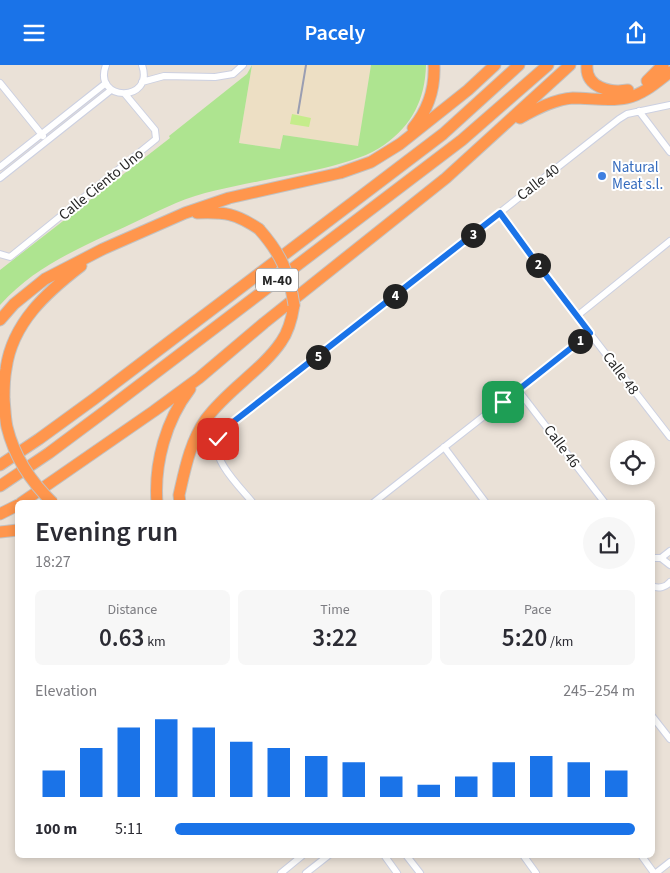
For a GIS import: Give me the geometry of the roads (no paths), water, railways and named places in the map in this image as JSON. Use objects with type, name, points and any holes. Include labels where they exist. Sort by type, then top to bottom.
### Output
[{"type":"highway","points":[[400,144],[420,120],[428,104],[433,88],[434,65]]},
{"type":"highway","points":[[0,320],[14,304],[45,279],[102,249],[185,213],[229,198],[340,173],[371,162],[400,144],[468,90],[496,65]]},
{"type":"highway","name":"M-40","points":[[0,465],[102,393],[442,134],[519,65]]},
{"type":"highway","name":"M-40","points":[[0,486],[49,453],[104,412],[454,146],[548,65]]},
{"type":"highway","points":[[25,500],[199,378],[264,323],[446,179],[570,65]]},
{"type":"highway","points":[[587,65],[590,79],[597,86],[617,92],[630,90],[643,84],[654,76],[663,65]]},
{"type":"highway","points":[[503,127],[540,107],[571,98],[611,100],[628,98],[648,89],[670,72]]},
{"type":"highway","points":[[180,500],[179,495],[189,453],[205,420],[223,399],[263,362],[281,342],[291,321],[294,305],[284,264],[274,247],[259,229],[243,219],[224,212],[185,213]]},
{"type":"highway","points":[[50,500],[38,488],[18,459],[7,427],[4,399],[6,367],[16,336],[33,309],[56,286],[102,249]]},
{"type":"highway","points":[[157,500],[158,472],[166,431],[179,403],[199,378]]},
{"type":"highway","points":[[0,514],[15,506]]},
{"type":"highway","points":[[0,532],[15,530]]},
{"type":"street","points":[[106,65],[104,72],[106,83],[115,92],[125,94],[135,90],[142,82],[144,71],[142,65]]},
{"type":"street","points":[[142,82],[164,76],[215,77],[233,74],[243,65]]},
{"type":"street","points":[[0,83],[47,141]]},
{"type":"street","points":[[0,167],[106,83]]},
{"type":"street","points":[[0,178],[111,89]]},
{"type":"street","name":"Calle Ciento Uno","points":[[0,254],[10,257],[156,139],[155,130],[125,94]]},
{"type":"street","name":"Calle 40","points":[[251,500],[226,469],[217,453],[218,439],[228,426],[619,119],[627,114],[670,105]]},
{"type":"street","points":[[639,111],[670,152]]},
{"type":"street","name":"Calle 48","points":[[500,213],[670,437]]},
{"type":"street","points":[[577,316],[670,241]]},
{"type":"street","points":[[377,500],[590,333]]},
{"type":"street","name":"Calle 46","points":[[518,390],[603,500]]},
{"type":"street","points":[[444,447],[484,500]]},
{"type":"street","points":[[655,558],[661,558],[670,551]]},
{"type":"street","points":[[661,558],[670,565]]},
{"type":"street","points":[[655,587],[669,585]]},
{"type":"street","points":[[655,720],[670,739]]},
{"type":"street","points":[[281,873],[300,858]]},
{"type":"street","points":[[306,873],[324,858]]},
{"type":"street","points":[[386,858],[398,873]]},
{"type":"street","points":[[408,858],[420,873]]},
{"type":"street","points":[[525,858],[536,873]]},
{"type":"street","points":[[642,858],[655,873],[670,862]]},
{"type":"railway","points":[[298,113],[306,65]]},
{"type":"place","name":"Natural Meat s.l.","points":[[602,176]]}]
